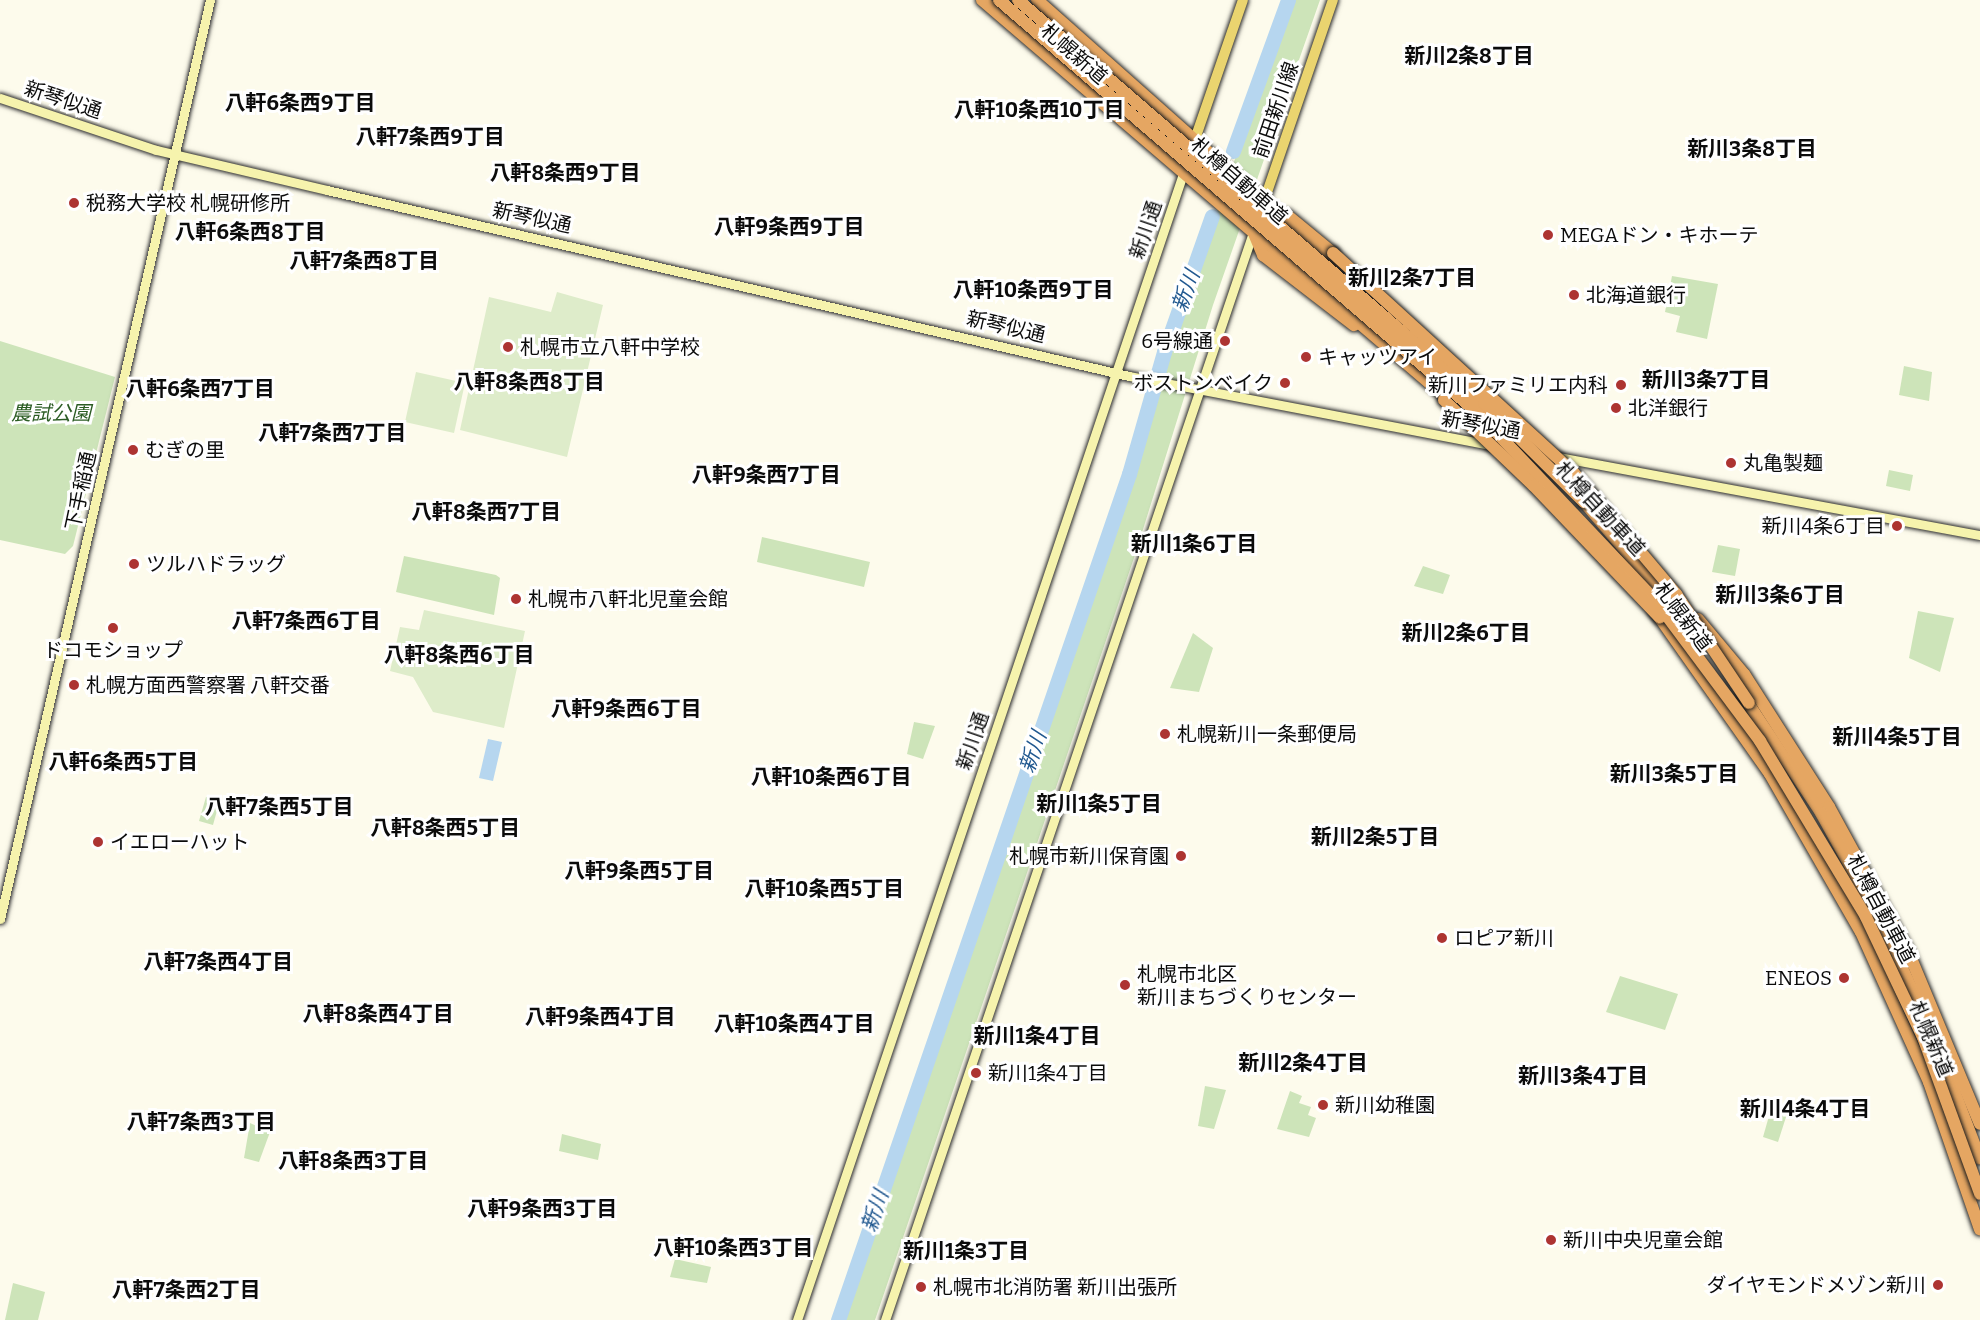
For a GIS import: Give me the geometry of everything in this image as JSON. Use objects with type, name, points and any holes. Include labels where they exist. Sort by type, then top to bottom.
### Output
[{"type":"highway","name":"札幌新道","points":[[982,0],[1183,174],[1335,298],[1504,447],[1570,513],[1651,606],[1802,825],[1900,1014],[1947,1128],[1980,1229]]},
{"type":"highway","name":"札樽自動車道","points":[[999,0],[1479,414],[1593,528],[1714,676],[1811,822],[1866,917],[1923,1037],[1980,1194]]},
{"type":"highway","name":"札樽自動車道","points":[[1018,0],[1544,459],[1664,591],[1749,703],[1821,813],[1881,922],[1934,1038],[1980,1159]]},
{"type":"highway","name":"札幌新道","points":[[1038,0],[1196,136],[1265,198],[1294,231],[1464,378],[1544,454],[1621,528],[1744,674],[1829,807],[1891,920],[1980,1124]]},
{"type":"highway","points":[[1265,198],[1333,253],[1586,486],[1676,594],[1749,703]]},
{"type":"highway","points":[[1253,232],[1263,255],[1362,330],[1444,400],[1534,486],[1714,676]]},
{"type":"highway","points":[[1335,298],[1362,330]]},
{"type":"main road","points":[[1183,174],[1243,0]]},
{"type":"main road","name":"前田新川線","points":[[1253,232],[1333,0]]},
{"type":"street","name":"下手稲通","points":[[0,919],[210,0]]},
{"type":"street","name":"新琴似通","points":[[0,98],[176,155],[1129,376],[1980,535]]},
{"type":"street","name":"新川通","points":[[797,1320],[1183,174]]},
{"type":"street","points":[[885,1320],[1253,232]]},
{"type":"green space","points":[[1293,0],[1320,0],[1213,305],[1135,555],[875,1320],[844,1320],[1238,150]]},
{"type":"green space","points":[[1672,276],[1718,284],[1707,339],[1676,332],[1680,316],[1665,312]]},
{"type":"green space","points":[[557,292],[603,305],[567,457],[460,430],[489,297],[551,312]]},
{"type":"green space","name":"農試公園","points":[[0,341],[115,377],[73,546],[65,554],[0,540]]},
{"type":"green space","points":[[1904,366],[1932,372],[1929,401],[1899,395]]},
{"type":"green space","points":[[416,372],[465,383],[454,433],[405,422]]},
{"type":"green space","points":[[1889,470],[1913,475],[1910,491],[1886,486]]},
{"type":"green space","points":[[762,537],[870,562],[864,587],[757,562]]},
{"type":"green space","points":[[1718,545],[1740,549],[1735,576],[1712,572]]},
{"type":"green space","points":[[404,556],[496,575],[500,578],[494,615],[396,592]]},
{"type":"green space","points":[[1423,566],[1450,575],[1443,594],[1414,586]]},
{"type":"green space","points":[[424,610],[525,631],[504,728],[433,712],[413,677],[390,671],[400,627],[419,630]]},
{"type":"green space","points":[[1918,611],[1954,618],[1940,672],[1909,658]]},
{"type":"green space","points":[[1193,633],[1213,648],[1199,692],[1170,688]]},
{"type":"green space","points":[[914,722],[935,726],[923,759],[907,754]]},
{"type":"green space","points":[[206,797],[220,800],[213,825],[199,821]]},
{"type":"green space","points":[[1620,976],[1678,994],[1665,1030],[1606,1012]]},
{"type":"green space","points":[[1205,1086],[1226,1090],[1214,1129],[1198,1126]]},
{"type":"green space","points":[[1290,1091],[1302,1096],[1299,1103],[1311,1107],[1308,1115],[1316,1118],[1309,1137],[1277,1129]]},
{"type":"green space","points":[[1771,1109],[1786,1117],[1778,1142],[1763,1137]]},
{"type":"green space","points":[[250,1123],[270,1132],[259,1162],[244,1158]]},
{"type":"green space","points":[[562,1134],[601,1144],[598,1160],[559,1151]]},
{"type":"green space","points":[[675,1259],[711,1267],[707,1283],[670,1277]]},
{"type":"green space","points":[[13,1283],[45,1292],[38,1320],[5,1320]]},
{"type":"water","points":[[488,739],[502,742],[493,781],[479,778]]},
{"type":"waterway","name":"新川","points":[[1233,151],[1288,0]]},
{"type":"waterway","name":"新川","points":[[838,1320],[1129,474],[1164,352],[1212,216]]},
{"type":"place","name":"税務大学校 札幌研修所","points":[[74,203]]},
{"type":"place","name":"MEGAドン・キホーテ","points":[[1548,235]]},
{"type":"place","name":"北海道銀行","points":[[1574,295]]},
{"type":"place","name":"6号線通","points":[[1225,341]]},
{"type":"place","name":"札幌市立八軒中学校","points":[[508,347]]},
{"type":"place","name":"キャッツアイ","points":[[1306,357]]},
{"type":"place","name":"ボストンベイク","points":[[1285,383]]},
{"type":"place","name":"新川ファミリエ内科","points":[[1621,385]]},
{"type":"place","name":"北洋銀行","points":[[1616,408]]},
{"type":"place","name":"むぎの里","points":[[133,450]]},
{"type":"place","name":"丸亀製麺","points":[[1731,463]]},
{"type":"place","name":"新川4条6丁目","points":[[1897,526]]},
{"type":"place","name":"ツルハドラッグ","points":[[134,564]]},
{"type":"place","name":"札幌市八軒北児童会館","points":[[516,599]]},
{"type":"place","name":"ドコモショップ","points":[[113,628]]},
{"type":"place","name":"札幌方面西警察署 八軒交番","points":[[74,685]]},
{"type":"place","name":"札幌新川一条郵便局","points":[[1165,734]]},
{"type":"place","name":"イエローハット","points":[[98,842]]},
{"type":"place","name":"札幌市新川保育園","points":[[1181,856]]},
{"type":"place","name":"ロピア新川","points":[[1442,938]]},
{"type":"place","name":"ENEOS","points":[[1844,978]]},
{"type":"place","name":"札幌市北区 新川まちづくりセンター","points":[[1125,985]]},
{"type":"place","name":"新川1条4丁目","points":[[976,1073]]},
{"type":"place","name":"新川幼稚園","points":[[1323,1105]]},
{"type":"place","name":"新川中央児童会館","points":[[1551,1240]]},
{"type":"place","name":"ダイヤモンドメゾン新川","points":[[1938,1285]]},
{"type":"place","name":"札幌市北消防署 新川出張所","points":[[921,1287]]},
{"type":"district","name":"新川2条8丁目","points":[[1469,56]]},
{"type":"district","name":"八軒6条西9丁目","points":[[300,103]]},
{"type":"district","name":"八軒10条西10丁目","points":[[1039,110]]},
{"type":"district","name":"八軒7条西9丁目","points":[[430,137]]},
{"type":"district","name":"新川3条8丁目","points":[[1752,149]]},
{"type":"district","name":"八軒8条西9丁目","points":[[565,173]]},
{"type":"district","name":"八軒9条西9丁目","points":[[789,227]]},
{"type":"district","name":"八軒6条西8丁目","points":[[250,232]]},
{"type":"district","name":"八軒7条西8丁目","points":[[364,261]]},
{"type":"district","name":"新川2条7丁目","points":[[1412,278]]},
{"type":"district","name":"八軒10条西9丁目","points":[[1033,290]]},
{"type":"district","name":"新川3条7丁目","points":[[1706,380]]},
{"type":"district","name":"八軒8条西8丁目","points":[[529,382]]},
{"type":"district","name":"八軒6条西7丁目","points":[[200,389]]},
{"type":"district","name":"八軒7条西7丁目","points":[[332,433]]},
{"type":"district","name":"八軒9条西7丁目","points":[[766,475]]},
{"type":"district","name":"八軒8条西7丁目","points":[[486,512]]},
{"type":"district","name":"新川1条6丁目","points":[[1194,544]]},
{"type":"district","name":"新川3条6丁目","points":[[1780,595]]},
{"type":"district","name":"八軒7条西6丁目","points":[[306,621]]},
{"type":"district","name":"新川2条6丁目","points":[[1466,633]]},
{"type":"district","name":"八軒8条西6丁目","points":[[459,655]]},
{"type":"district","name":"八軒9条西6丁目","points":[[626,709]]},
{"type":"district","name":"新川4条5丁目","points":[[1897,737]]},
{"type":"district","name":"八軒6条西5丁目","points":[[123,762]]},
{"type":"district","name":"新川3条5丁目","points":[[1674,774]]},
{"type":"district","name":"八軒10条西6丁目","points":[[831,777]]},
{"type":"district","name":"新川1条5丁目","points":[[1099,804]]},
{"type":"district","name":"八軒7条西5丁目","points":[[279,807]]},
{"type":"district","name":"八軒8条西5丁目","points":[[445,828]]},
{"type":"district","name":"新川2条5丁目","points":[[1375,837]]},
{"type":"district","name":"八軒9条西5丁目","points":[[639,871]]},
{"type":"district","name":"八軒10条西5丁目","points":[[824,889]]},
{"type":"district","name":"八軒7条西4丁目","points":[[218,962]]},
{"type":"district","name":"八軒8条西4丁目","points":[[378,1014]]},
{"type":"district","name":"八軒9条西4丁目","points":[[600,1017]]},
{"type":"district","name":"八軒10条西4丁目","points":[[794,1024]]},
{"type":"district","name":"新川1条4丁目","points":[[1037,1036]]},
{"type":"district","name":"新川2条4丁目","points":[[1303,1063]]},
{"type":"district","name":"新川3条4丁目","points":[[1583,1076]]},
{"type":"district","name":"新川4条4丁目","points":[[1805,1109]]},
{"type":"district","name":"八軒7条西3丁目","points":[[201,1122]]},
{"type":"district","name":"八軒8条西3丁目","points":[[353,1161]]},
{"type":"district","name":"八軒9条西3丁目","points":[[542,1209]]},
{"type":"district","name":"八軒10条西3丁目","points":[[733,1248]]},
{"type":"district","name":"新川1条3丁目","points":[[966,1251]]},
{"type":"district","name":"八軒7条西2丁目","points":[[186,1290]]}]
